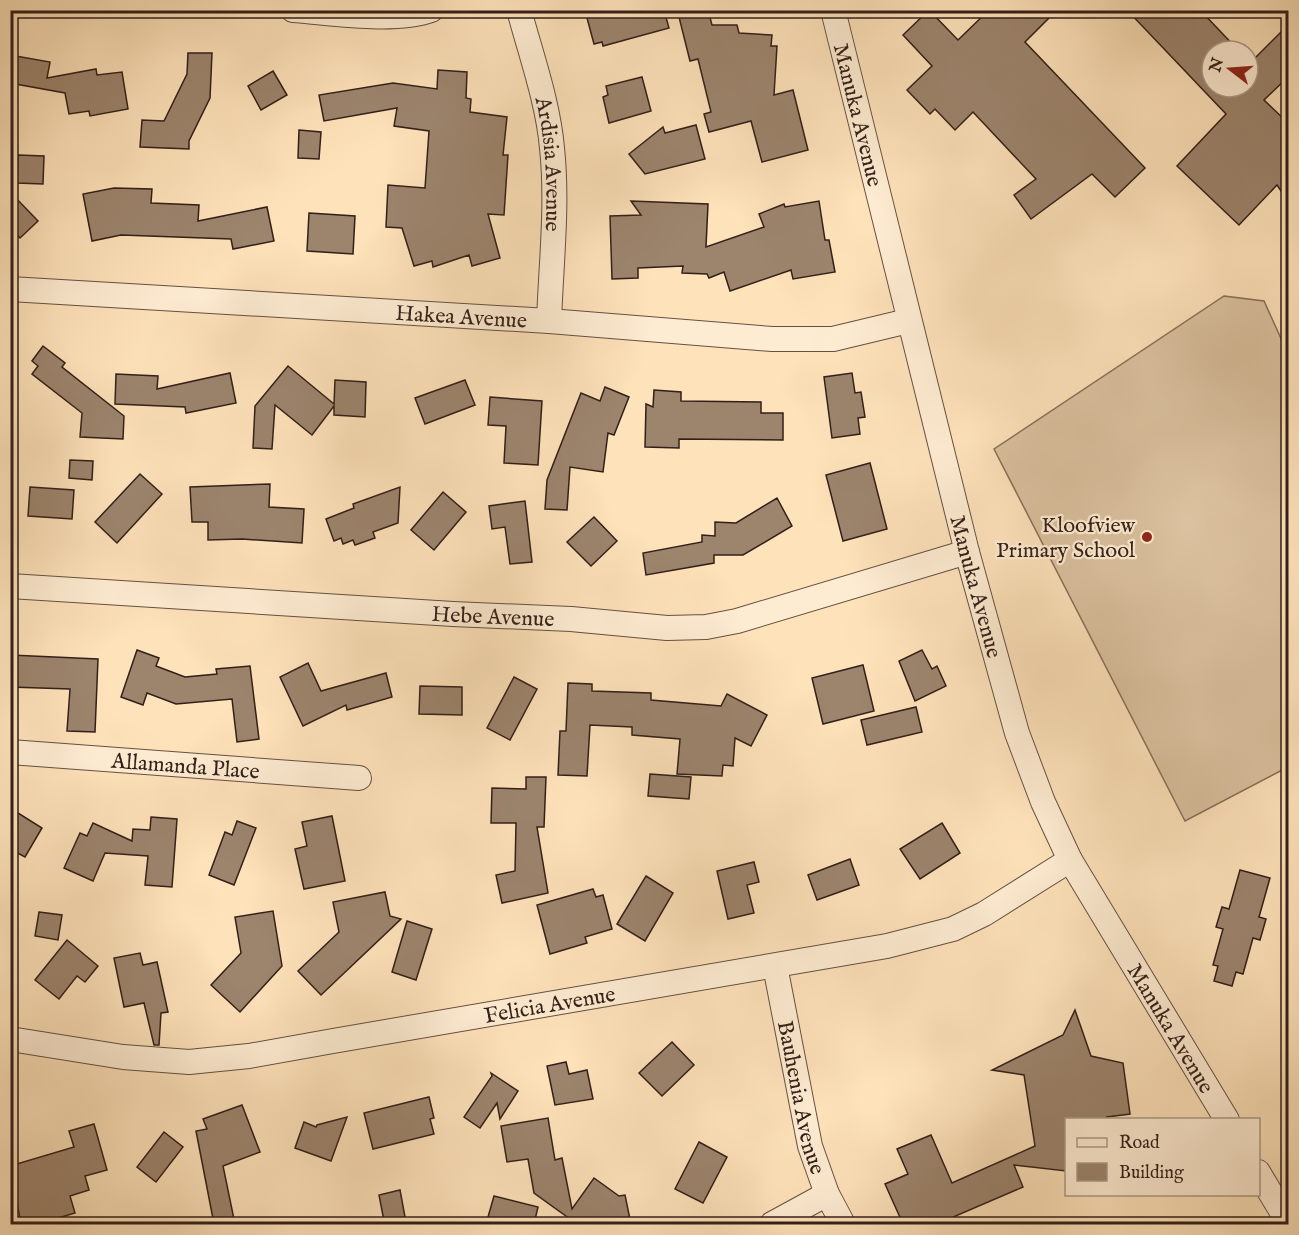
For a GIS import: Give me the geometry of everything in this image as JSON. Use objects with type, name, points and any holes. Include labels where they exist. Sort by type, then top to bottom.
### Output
[{"type":"street","points":[[293,10],[384,17],[431,10]]},
{"type":"street","name":"Ardisia Avenue","points":[[519,10],[544,104],[552,146],[555,188],[549,321]]},
{"type":"street","name":"Manuka Avenue","points":[[833,10],[908,321],[967,552],[1017,733],[1043,802],[1070,860],[1226,1118]]},
{"type":"street","name":"Hakea Avenue","points":[[10,289],[549,321],[792,339],[833,339],[908,321]]},
{"type":"street","name":"Hebe Avenue","points":[[10,586],[453,614],[571,619],[667,628],[706,627],[737,621],[967,552]]},
{"type":"street","name":"Allamanda Place","points":[[10,752],[359,778]]},
{"type":"street","name":"Felicia Avenue","points":[[10,1039],[123,1057],[189,1062],[249,1056],[887,946],[953,929],[984,914],[1070,860]]},
{"type":"street","name":"Bauhenia Avenue","points":[[775,966],[810,1146],[827,1194],[843,1224]]},
{"type":"street","points":[[1260,1175],[1288,1222]]},
{"type":"street","points":[[772,1224],[827,1194]]},
{"type":"shaded area","points":[[1224,296],[1264,301],[1288,354],[1288,767],[1185,821],[994,449]]},
{"type":"building","points":[[592,10],[664,10],[669,28],[603,46],[602,42],[594,44],[587,18],[593,16]]},
{"type":"building","points":[[708,10],[712,25],[737,25],[739,33],[772,35],[771,46],[777,46],[774,95],[793,90],[808,150],[762,162],[751,121],[709,132],[704,114],[711,112],[698,59],[690,61],[679,17]]},
{"type":"building","points":[[929,10],[958,40],[989,10],[1057,10],[1025,42],[1145,168],[1115,197],[1092,174],[1031,219],[1014,195],[1036,179],[973,112],[955,130],[935,109],[930,114],[907,90],[932,66],[903,35]]},
{"type":"building","points":[[1127,10],[1200,10],[1228,39],[1200,39],[1200,87]]},
{"type":"building","points":[[1288,25],[1288,77],[1264,100],[1288,123],[1288,201],[1277,185],[1239,225],[1177,166],[1226,114],[1212,99],[1260,99],[1260,53]]},
{"type":"building","points":[[188,53],[212,53],[210,98],[189,141],[189,149],[140,147],[142,120],[164,121],[187,74]]},
{"type":"building","points":[[10,55],[50,62],[47,78],[96,69],[97,75],[122,72],[128,109],[90,116],[89,111],[69,114],[65,93],[10,83]]},
{"type":"building","points":[[438,70],[467,72],[466,98],[471,99],[470,112],[507,117],[503,155],[508,155],[504,215],[488,214],[500,258],[472,266],[469,255],[433,267],[432,261],[414,266],[402,228],[386,227],[388,185],[425,188],[429,131],[394,126],[397,108],[324,121],[319,95],[393,83],[437,89]]},
{"type":"building","points":[[273,71],[287,95],[261,110],[248,86]]},
{"type":"building","points":[[642,77],[651,111],[609,123],[603,97],[608,95],[606,86]]},
{"type":"building","points":[[696,125],[705,159],[645,174],[629,154],[663,127],[665,133]]},
{"type":"building","points":[[299,130],[321,132],[319,159],[298,158]]},
{"type":"building","points":[[18,155],[44,156],[43,184],[17,183]]},
{"type":"building","points":[[114,188],[152,189],[151,203],[199,205],[198,221],[267,207],[274,241],[233,249],[231,239],[121,235],[92,241],[83,194]]},
{"type":"building","points":[[10,192],[38,221],[20,238],[10,227]]},
{"type":"building","points":[[631,201],[708,204],[706,247],[764,227],[759,214],[784,204],[785,207],[819,201],[825,240],[829,240],[835,272],[793,279],[791,270],[730,291],[724,272],[709,278],[707,274],[682,273],[683,266],[638,268],[638,278],[612,279],[610,216],[641,215]]},
{"type":"building","points":[[309,213],[355,216],[353,254],[307,251]]},
{"type":"building","points":[[43,346],[65,363],[62,367],[124,416],[123,439],[80,437],[82,413],[32,374],[38,366],[32,361]]},
{"type":"building","points":[[288,366],[334,404],[335,380],[366,382],[365,417],[334,415],[334,406],[312,435],[275,405],[272,449],[253,448],[255,406]]},
{"type":"building","points":[[230,373],[236,403],[186,413],[185,407],[115,404],[116,374],[158,376],[157,389]]},
{"type":"building","points":[[852,373],[855,393],[861,392],[865,417],[858,418],[860,434],[832,438],[824,377]]},
{"type":"building","points":[[465,380],[475,405],[425,424],[415,398]]},
{"type":"building","points":[[605,387],[629,397],[614,435],[608,433],[603,472],[570,467],[567,510],[545,509],[547,480],[581,393],[600,401]]},
{"type":"building","points":[[654,390],[681,392],[681,401],[761,402],[761,413],[783,413],[783,440],[679,439],[679,448],[645,447],[646,404],[653,407]]},
{"type":"building","points":[[490,397],[542,401],[538,465],[504,463],[506,426],[488,425]]},
{"type":"building","points":[[70,460],[93,461],[92,480],[69,478]]},
{"type":"building","points":[[870,463],[887,529],[843,541],[826,475]]},
{"type":"building","points":[[140,474],[162,494],[117,543],[95,522]]},
{"type":"building","points":[[270,484],[269,507],[304,509],[302,543],[242,539],[208,540],[208,522],[192,522],[190,487]]},
{"type":"building","points":[[30,487],[74,490],[72,519],[28,516]]},
{"type":"building","points":[[400,487],[398,523],[373,532],[375,538],[355,545],[353,540],[343,544],[341,538],[334,541],[326,519],[354,508],[353,504]]},
{"type":"building","points":[[443,492],[466,512],[434,550],[411,530]]},
{"type":"building","points":[[777,498],[792,526],[743,555],[714,555],[714,563],[646,575],[643,553],[702,542],[702,535],[715,536],[715,522],[736,523]]},
{"type":"building","points":[[525,501],[532,562],[510,564],[505,527],[492,529],[489,506]]},
{"type":"building","points":[[594,517],[617,541],[591,566],[567,542]]},
{"type":"building","points":[[137,650],[159,658],[156,666],[185,677],[217,674],[216,669],[250,666],[259,739],[237,742],[232,699],[176,704],[147,693],[143,705],[121,697]]},
{"type":"building","points":[[922,650],[932,669],[937,666],[946,686],[915,701],[899,661]]},
{"type":"building","points":[[10,655],[98,659],[95,732],[67,731],[70,689],[10,687]]},
{"type":"building","points":[[308,663],[321,691],[386,673],[392,697],[347,710],[346,705],[303,726],[280,677]]},
{"type":"building","points":[[863,665],[874,711],[823,724],[812,678]]},
{"type":"building","points":[[514,677],[537,689],[510,740],[487,728]]},
{"type":"building","points":[[568,683],[592,684],[592,691],[651,693],[651,700],[721,706],[727,694],[767,715],[751,746],[735,738],[733,766],[723,765],[722,776],[677,774],[680,739],[632,735],[632,727],[590,725],[587,776],[558,775],[560,731],[566,731]]},
{"type":"building","points":[[420,686],[462,687],[462,715],[419,714]]},
{"type":"building","points":[[916,707],[922,732],[867,745],[861,720]]},
{"type":"building","points":[[650,774],[691,777],[689,799],[648,796]]},
{"type":"building","points":[[526,777],[546,777],[544,827],[537,827],[548,893],[502,903],[496,875],[515,871],[516,823],[491,823],[492,788],[526,789]]},
{"type":"building","points":[[10,808],[42,828],[25,857],[10,849]]},
{"type":"building","points":[[332,816],[345,881],[304,889],[295,849],[307,846],[302,822]]},
{"type":"building","points":[[151,817],[177,819],[172,887],[145,885],[148,856],[105,853],[93,881],[64,868],[80,833],[87,836],[93,823],[132,841],[133,829],[150,830]]},
{"type":"building","points":[[237,821],[256,828],[234,885],[209,875],[225,832],[232,835]]},
{"type":"building","points":[[942,823],[960,853],[920,879],[900,849]]},
{"type":"building","points":[[850,859],[859,885],[817,900],[808,875]]},
{"type":"building","points":[[754,862],[759,882],[747,885],[754,913],[728,919],[717,871]]},
{"type":"building","points":[[1240,870],[1270,878],[1259,917],[1266,919],[1260,940],[1253,938],[1243,974],[1236,972],[1232,986],[1214,981],[1218,966],[1213,965],[1223,929],[1216,927],[1222,907],[1229,909]]},
{"type":"building","points":[[646,876],[673,893],[645,941],[617,924]]},
{"type":"building","points":[[593,889],[596,897],[603,895],[612,929],[585,937],[587,943],[550,954],[537,905]]},
{"type":"building","points":[[385,892],[390,916],[401,919],[321,995],[298,971],[339,932],[333,902]]},
{"type":"building","points":[[273,911],[282,966],[240,1012],[211,985],[241,953],[235,917]]},
{"type":"building","points":[[39,912],[62,915],[58,940],[35,936]]},
{"type":"building","points":[[407,921],[432,929],[416,980],[392,972]]},
{"type":"building","points":[[67,940],[98,966],[85,982],[77,976],[59,999],[35,980]]},
{"type":"building","points":[[140,953],[143,965],[157,962],[168,1012],[161,1013],[159,1045],[154,1045],[144,1003],[124,1007],[114,958]]},
{"type":"building","points":[[1075,1010],[1091,1056],[1123,1063],[1130,1114],[1107,1118],[1065,1118],[1065,1171],[1014,1165],[1023,1187],[937,1224],[903,1224],[885,1184],[908,1174],[897,1149],[931,1135],[952,1183],[1035,1146],[1024,1075],[992,1070],[1063,1035]]},
{"type":"building","points":[[672,1042],[694,1065],[662,1096],[639,1073]]},
{"type":"building","points":[[566,1062],[569,1074],[587,1070],[593,1099],[555,1105],[547,1066]]},
{"type":"building","points":[[491,1073],[518,1091],[500,1119],[497,1103],[480,1128],[464,1117],[492,1076]]},
{"type":"building","points":[[429,1097],[434,1118],[430,1119],[434,1134],[373,1149],[364,1113]]},
{"type":"building","points":[[242,1105],[260,1152],[223,1166],[235,1224],[214,1224],[196,1131],[207,1129],[203,1119]]},
{"type":"building","points":[[347,1117],[331,1161],[295,1148],[304,1122],[316,1127]]},
{"type":"building","points":[[548,1118],[555,1160],[562,1158],[572,1209],[594,1178],[619,1196],[625,1195],[631,1224],[577,1224],[534,1193],[528,1159],[507,1162],[501,1126]]},
{"type":"building","points":[[94,1124],[107,1170],[85,1176],[89,1190],[70,1196],[75,1213],[48,1221],[49,1224],[21,1224],[10,1166],[74,1147],[69,1131]]},
{"type":"building","points":[[164,1132],[183,1147],[156,1182],[137,1167]]},
{"type":"building","points":[[699,1142],[727,1157],[703,1203],[675,1189]]},
{"type":"building","points":[[400,1190],[405,1217],[384,1221],[379,1195]]},
{"type":"building","points":[[494,1196],[538,1207],[534,1224],[486,1224]]},
{"type":"place","name":"Kloofview Primary School","points":[[1147,537]]}]
